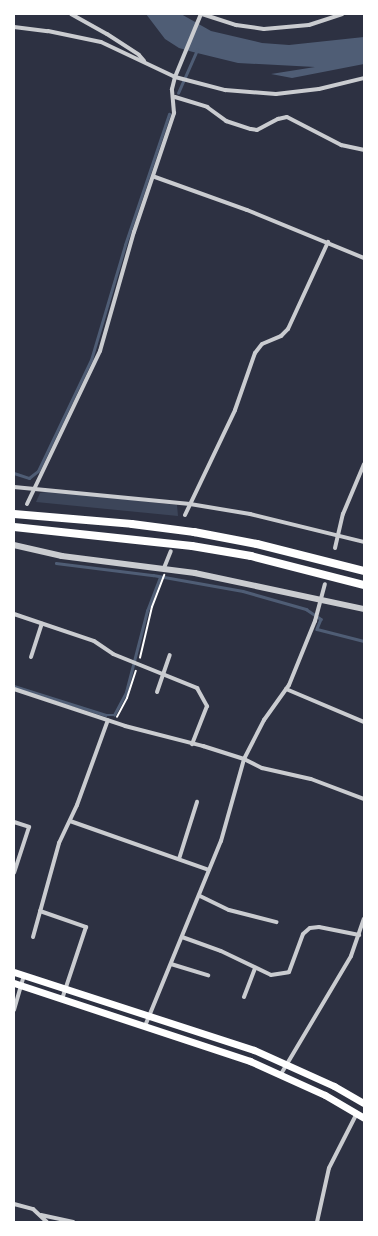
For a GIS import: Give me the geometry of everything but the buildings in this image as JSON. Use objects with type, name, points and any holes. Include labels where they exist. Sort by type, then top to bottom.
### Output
[{"type":"highway","points":[[14,514],[132,524],[194,532],[364,570]]},
{"type":"highway","points":[[14,527],[132,537],[192,546],[251,556],[364,586]]},
{"type":"highway","points":[[14,972],[222,1038],[287,1064],[364,1103]]},
{"type":"highway","points":[[17,984],[211,1047],[281,1074],[364,1118]]},
{"type":"street","points":[[71,14],[133,51],[144,61]]},
{"type":"street","points":[[27,504],[100,351],[134,232],[155,177],[174,113],[175,97],[172,90],[175,77],[201,15],[236,25],[264,29],[309,26],[342,14]]},
{"type":"street","points":[[14,27],[48,31],[101,42],[144,61],[175,77],[226,90],[276,94],[319,88],[364,78]]},
{"type":"street","points":[[175,97],[207,107],[226,121],[251,129],[257,130],[278,119],[287,118],[341,145],[364,150]]},
{"type":"street","points":[[155,177],[328,242],[364,258]]},
{"type":"street","points":[[185,516],[235,410],[255,353],[262,344],[281,336],[288,329],[328,242]]},
{"type":"street","points":[[334,548],[343,514],[364,464]]},
{"type":"street","points":[[14,487],[190,504],[250,514],[364,542]]},
{"type":"street","points":[[14,546],[62,556],[164,568],[322,599],[364,609]]},
{"type":"street","points":[[164,568],[171,551]]},
{"type":"street","points":[[145,1026],[210,870],[244,759],[264,720],[286,689],[299,663],[326,584]]},
{"type":"street","points":[[14,614],[94,641],[113,654],[164,673],[197,688],[208,706],[192,744]]},
{"type":"street","points":[[31,657],[42,624]]},
{"type":"street","points":[[157,692],[170,654]]},
{"type":"street","points":[[14,689],[114,722],[244,759],[262,768],[311,779],[364,799]]},
{"type":"street","points":[[286,689],[364,722]]},
{"type":"street","points":[[33,936],[59,843],[70,821],[108,720]]},
{"type":"street","points":[[179,859],[197,802]]},
{"type":"street","points":[[70,821],[210,870]]},
{"type":"street","points":[[14,822],[29,827],[15,865],[14,873]]},
{"type":"street","points":[[200,896],[229,910],[276,922]]},
{"type":"street","points":[[40,911],[86,927],[62,999]]},
{"type":"street","points":[[281,1074],[351,956],[364,919]]},
{"type":"street","points":[[182,937],[221,951],[271,975],[289,972],[303,934],[310,928],[319,926],[359,935]]},
{"type":"street","points":[[170,964],[208,975]]},
{"type":"street","points":[[244,997],[255,968]]},
{"type":"street","points":[[14,1010],[17,984],[24,976]]},
{"type":"street","points":[[317,1222],[329,1168],[357,1113]]},
{"type":"street","points":[[14,1204],[33,1209],[47,1222]]},
{"type":"street","points":[[41,1215],[73,1222]]},
{"type":"path","points":[[114,722],[127,698],[152,607],[164,576]]},
{"type":"shaded area","points":[[146,14],[181,14],[211,31],[262,43],[289,45],[364,37],[364,64],[292,78],[271,74],[315,67],[238,63],[179,48],[165,39]]},
{"type":"shaded area","points":[[50,491],[177,505],[178,516],[36,502],[40,493]]},
{"type":"waterway","points":[[178,93],[197,50]]},
{"type":"waterway","points":[[14,473],[29,478],[38,471],[91,360],[125,245],[169,114]]},
{"type":"waterway","points":[[56,563],[153,575],[243,591],[306,609],[321,619],[317,629],[364,641]]},
{"type":"waterway","points":[[14,686],[106,715],[114,715],[126,692],[147,611],[160,577]]}]
